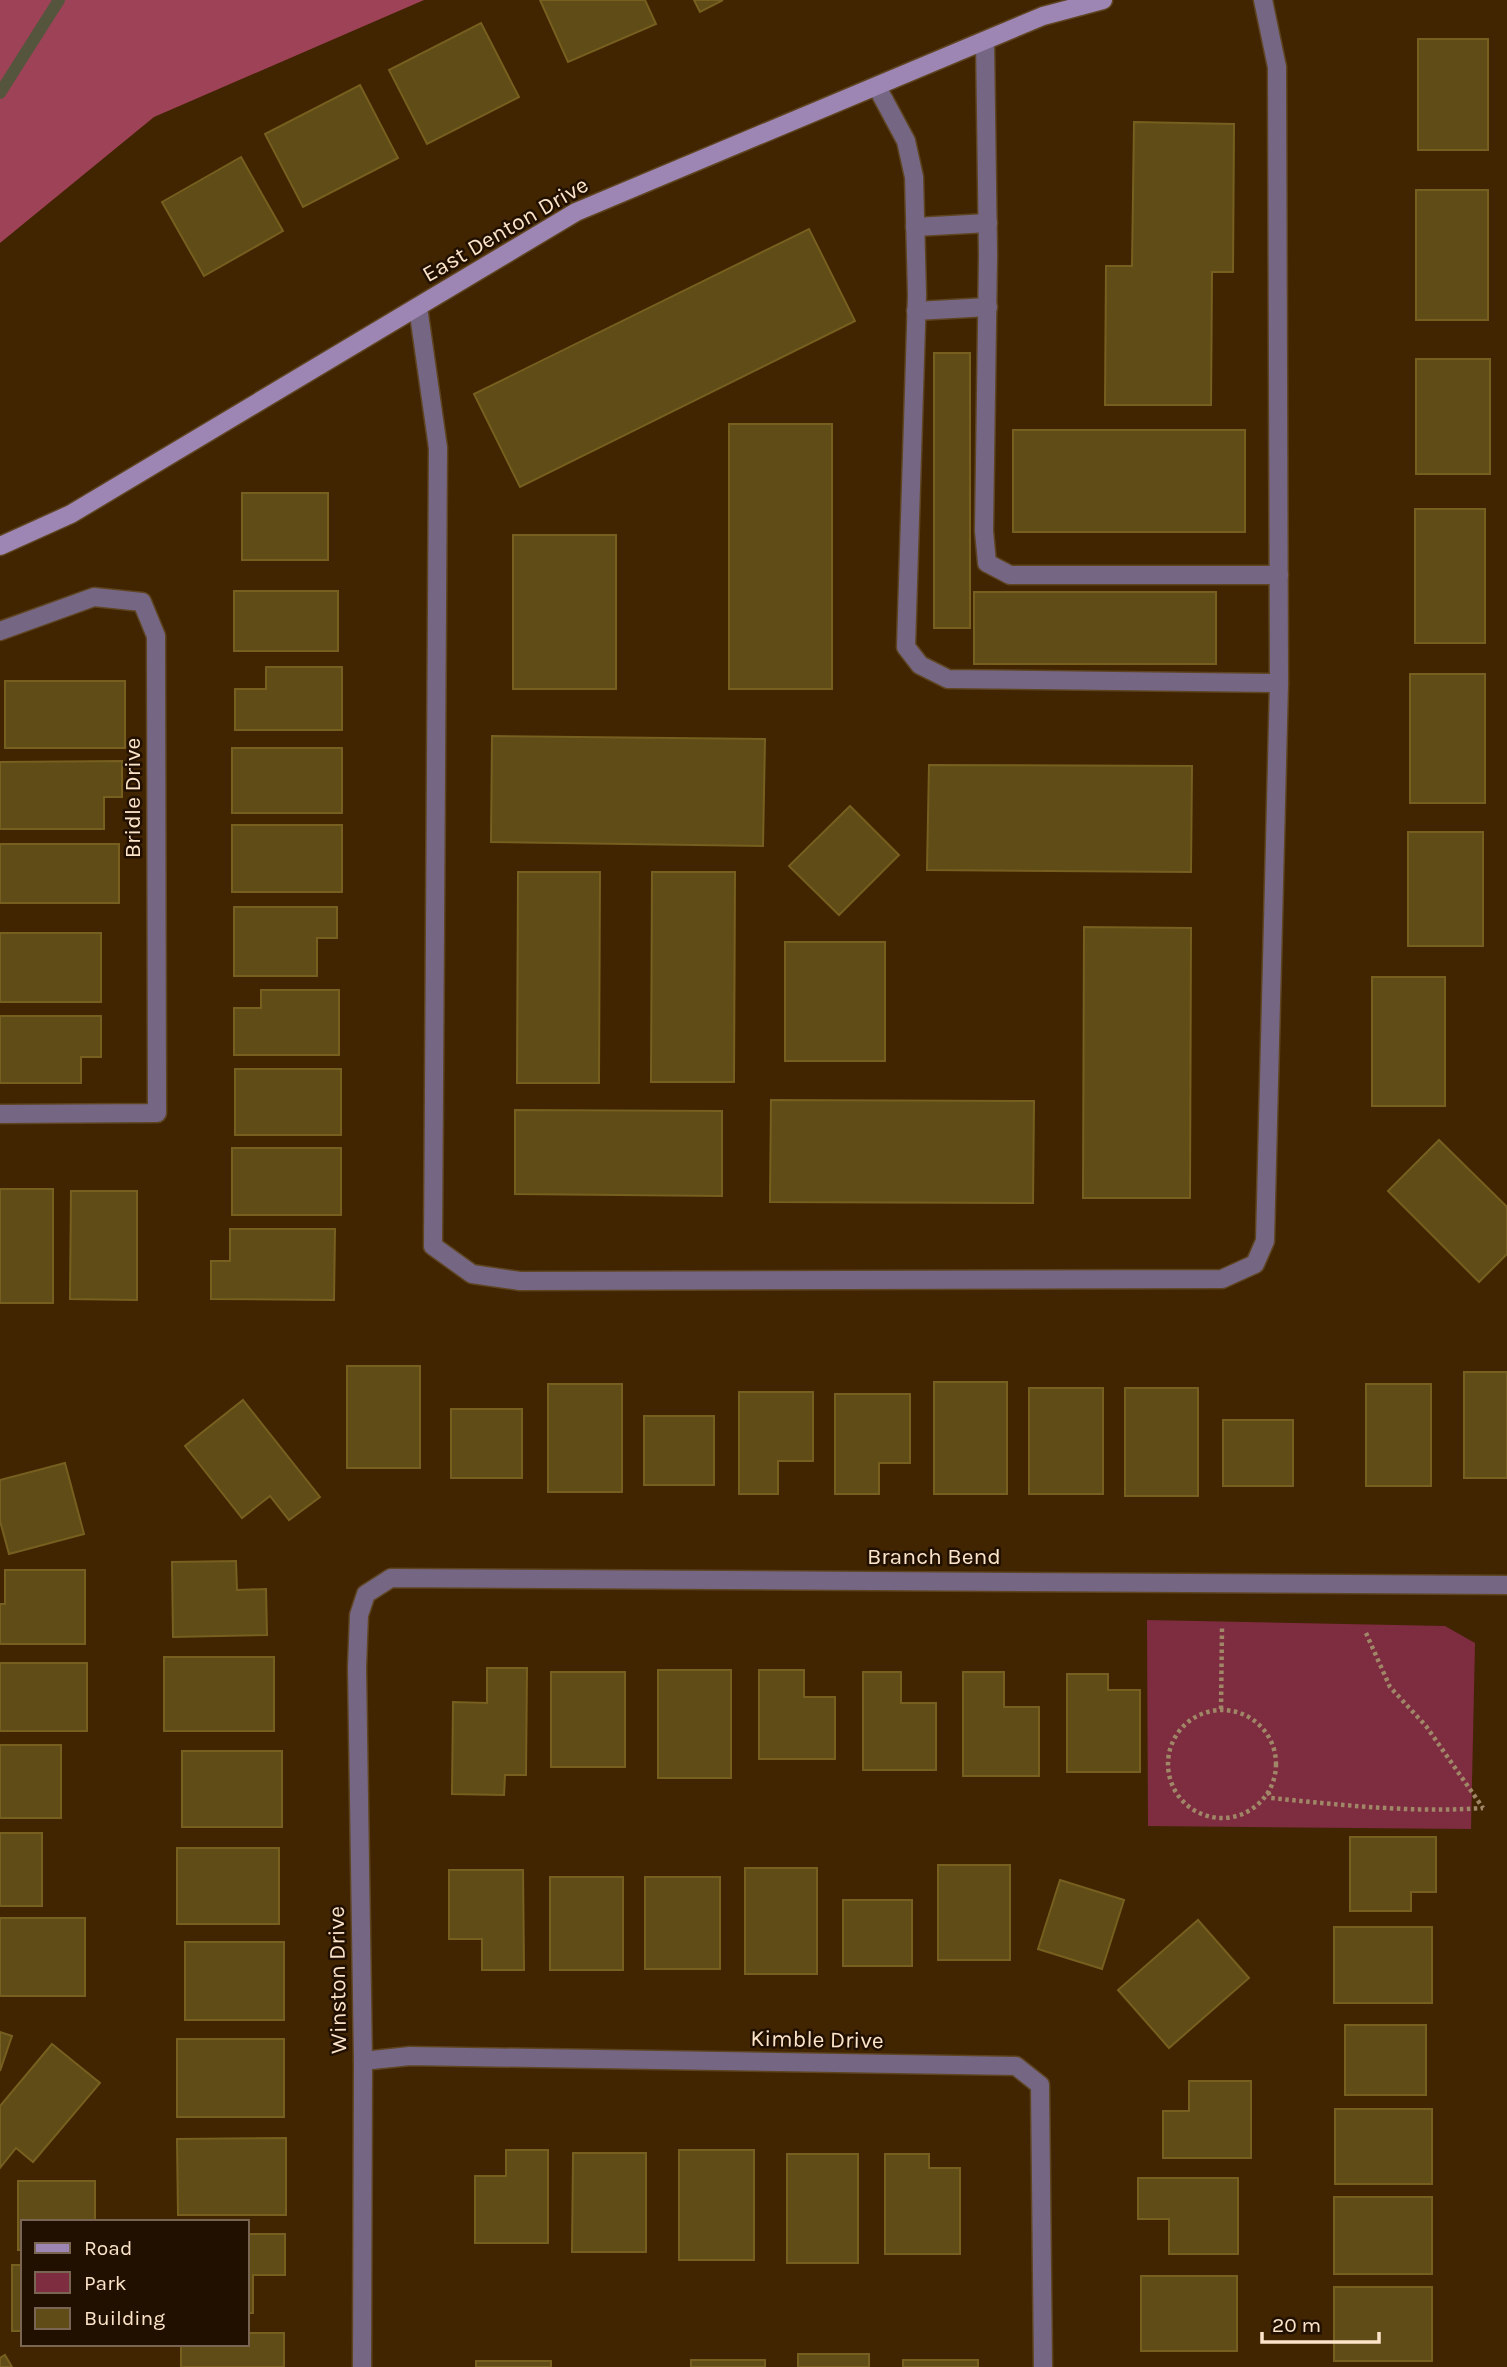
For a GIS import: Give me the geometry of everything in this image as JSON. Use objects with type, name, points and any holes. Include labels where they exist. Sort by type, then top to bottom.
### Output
[{"type":"street","name":"East Denton Drive","points":[[0,546],[71,514],[576,212],[1043,16],[1103,0]]},
{"type":"street","points":[[418,307],[438,448],[433,1246],[472,1274],[520,1281],[1222,1279],[1255,1264],[1265,1241],[1279,683],[1279,575],[1277,67],[1263,0]]},
{"type":"street","points":[[985,41],[988,307],[984,531],[987,563],[1010,575],[1279,575]]},
{"type":"street","points":[[877,87],[906,141],[914,177],[916,311],[906,647],[920,665],[948,680],[1279,683]]},
{"type":"street","points":[[915,228],[988,223]]},
{"type":"street","points":[[916,311],[988,307]]},
{"type":"street","name":"Bridle Drive","points":[[0,631],[94,597],[142,601],[156,636],[157,1113],[0,1114]]},
{"type":"street","name":"Branch Bend","points":[[366,1594],[391,1578],[1507,1585]]},
{"type":"street","name":"Winston Drive","points":[[362,2367],[363,2061],[357,1667],[359,1615],[366,1594]]},
{"type":"street","name":"Kimble Drive","points":[[363,2061],[410,2056],[1016,2066],[1040,2085],[1042,2367]]},
{"type":"path","points":[[1221,1709],[1222,1628]]},
{"type":"path","points":[[1268,1793],[1271,1798],[1366,1807],[1441,1811],[1483,1808],[1426,1726],[1390,1687],[1366,1633]]},
{"type":"path","points":[[1221,1709],[1240,1713],[1257,1722],[1269,1737],[1276,1755],[1276,1774],[1268,1793],[1256,1807],[1238,1816],[1220,1818],[1201,1815],[1185,1804],[1174,1790],[1167,1759],[1178,1731],[1203,1713],[1221,1709]]},
{"type":"green space","points":[[1147,1620],[1445,1626],[1475,1643],[1471,1829],[1148,1826]]},
{"type":"shaded area","points":[[0,0],[424,0],[154,117],[0,243]]},
{"type":"building","points":[[540,0],[645,0],[656,24],[568,62]]},
{"type":"building","points":[[694,0],[723,0],[700,12]]},
{"type":"building","points":[[481,23],[519,97],[427,144],[389,70]]},
{"type":"building","points":[[1418,39],[1488,39],[1488,150],[1418,150]]},
{"type":"building","points":[[360,85],[398,158],[303,207],[265,134]]},
{"type":"building","points":[[1134,122],[1234,124],[1233,272],[1212,272],[1211,405],[1105,405],[1106,266],[1132,266]]},
{"type":"building","points":[[241,157],[283,231],[204,276],[162,202]]},
{"type":"building","points":[[1416,190],[1488,190],[1488,320],[1416,320]]},
{"type":"building","points":[[809,229],[855,321],[520,487],[474,394]]},
{"type":"building","points":[[934,353],[970,353],[970,628],[934,628]]},
{"type":"building","points":[[1416,359],[1490,359],[1490,474],[1416,474]]},
{"type":"building","points":[[729,424],[832,424],[832,689],[729,689]]},
{"type":"building","points":[[1013,430],[1245,430],[1245,532],[1013,532]]},
{"type":"building","points":[[242,493],[328,493],[328,560],[242,560]]},
{"type":"building","points":[[1415,509],[1485,509],[1485,643],[1415,643]]},
{"type":"building","points":[[513,535],[616,535],[616,689],[513,689]]},
{"type":"building","points":[[234,591],[338,591],[338,651],[234,651]]},
{"type":"building","points":[[974,592],[1216,592],[1216,664],[974,664]]},
{"type":"building","points":[[266,667],[342,667],[342,730],[235,730],[235,689],[266,689]]},
{"type":"building","points":[[1410,674],[1485,674],[1485,803],[1410,803]]},
{"type":"building","points":[[5,681],[125,681],[125,748],[5,748]]},
{"type":"building","points":[[492,736],[765,739],[763,846],[491,842]]},
{"type":"building","points":[[232,748],[342,748],[342,813],[232,813]]},
{"type":"building","points":[[122,761],[122,797],[104,797],[104,829],[0,829],[0,762]]},
{"type":"building","points":[[929,765],[1192,766],[1191,872],[927,870]]},
{"type":"building","points":[[850,806],[899,855],[839,915],[789,866]]},
{"type":"building","points":[[232,825],[342,825],[342,892],[232,892]]},
{"type":"building","points":[[1408,832],[1483,832],[1483,946],[1408,946]]},
{"type":"building","points":[[0,844],[119,844],[119,903],[0,903]]},
{"type":"building","points":[[518,872],[600,872],[599,1083],[517,1083]]},
{"type":"building","points":[[652,872],[735,872],[734,1082],[651,1082]]},
{"type":"building","points":[[234,907],[337,907],[337,938],[317,938],[317,976],[234,976]]},
{"type":"building","points":[[1084,927],[1191,928],[1190,1198],[1083,1198]]},
{"type":"building","points":[[0,933],[101,933],[101,1002],[0,1002]]},
{"type":"building","points":[[785,942],[885,942],[885,1061],[785,1061]]},
{"type":"building","points":[[1372,977],[1445,977],[1445,1106],[1372,1106]]},
{"type":"building","points":[[261,990],[339,990],[339,1055],[234,1055],[234,1008],[261,1008]]},
{"type":"building","points":[[0,1016],[101,1016],[101,1057],[81,1057],[81,1083],[0,1083]]},
{"type":"building","points":[[235,1069],[341,1069],[341,1135],[235,1135]]},
{"type":"building","points":[[771,1100],[1034,1101],[1033,1203],[770,1202]]},
{"type":"building","points":[[515,1110],[722,1111],[722,1196],[515,1194]]},
{"type":"building","points":[[1439,1140],[1507,1207],[1507,1254],[1479,1282],[1388,1191]]},
{"type":"building","points":[[232,1148],[341,1148],[341,1215],[232,1215]]},
{"type":"building","points":[[0,1189],[53,1189],[53,1303],[0,1303]]},
{"type":"building","points":[[71,1191],[137,1191],[137,1300],[70,1299]]},
{"type":"building","points":[[230,1229],[335,1229],[334,1300],[211,1299],[211,1261],[230,1261]]},
{"type":"building","points":[[347,1366],[420,1366],[420,1468],[347,1468]]},
{"type":"building","points":[[1464,1372],[1507,1372],[1507,1478],[1464,1478]]},
{"type":"building","points":[[934,1382],[1007,1382],[1007,1494],[934,1494]]},
{"type":"building","points":[[548,1384],[622,1384],[622,1492],[548,1492]]},
{"type":"building","points":[[1366,1384],[1431,1384],[1431,1486],[1366,1486]]},
{"type":"building","points":[[1029,1388],[1103,1388],[1103,1494],[1029,1494]]},
{"type":"building","points":[[1125,1388],[1198,1388],[1198,1496],[1125,1496]]},
{"type":"building","points":[[739,1392],[813,1392],[813,1461],[778,1461],[778,1494],[739,1494]]},
{"type":"building","points":[[835,1394],[910,1394],[910,1463],[879,1463],[879,1494],[835,1494]]},
{"type":"building","points":[[243,1400],[320,1497],[289,1520],[270,1496],[242,1518],[185,1446]]},
{"type":"building","points":[[451,1409],[522,1409],[522,1478],[451,1478]]},
{"type":"building","points":[[644,1416],[714,1416],[714,1485],[644,1485]]},
{"type":"building","points":[[1223,1420],[1293,1420],[1293,1486],[1223,1486]]},
{"type":"building","points":[[65,1463],[84,1534],[9,1554],[0,1521],[0,1480]]},
{"type":"building","points":[[236,1561],[237,1590],[266,1589],[267,1635],[173,1637],[172,1562]]},
{"type":"building","points":[[5,1570],[85,1570],[85,1644],[0,1644],[0,1604],[5,1604]]},
{"type":"building","points":[[164,1657],[274,1657],[274,1731],[164,1731]]},
{"type":"building","points":[[0,1663],[87,1663],[87,1731],[0,1731]]},
{"type":"building","points":[[487,1668],[527,1668],[526,1775],[505,1775],[504,1795],[452,1794],[453,1702],[487,1703]]},
{"type":"building","points":[[658,1670],[731,1670],[731,1778],[658,1778]]},
{"type":"building","points":[[759,1670],[804,1670],[804,1697],[835,1697],[835,1759],[759,1759]]},
{"type":"building","points":[[551,1672],[625,1672],[625,1767],[551,1767]]},
{"type":"building","points":[[863,1672],[901,1672],[901,1703],[936,1703],[936,1770],[863,1770]]},
{"type":"building","points":[[963,1672],[1004,1672],[1004,1707],[1039,1707],[1039,1776],[963,1776]]},
{"type":"building","points":[[1067,1674],[1108,1674],[1108,1690],[1140,1690],[1140,1772],[1067,1772]]},
{"type":"building","points":[[0,1745],[61,1745],[61,1818],[0,1818]]},
{"type":"building","points":[[182,1751],[282,1751],[282,1827],[182,1827]]},
{"type":"building","points":[[0,1833],[42,1833],[42,1906],[0,1906]]},
{"type":"building","points":[[1350,1837],[1436,1837],[1436,1892],[1411,1892],[1411,1911],[1350,1911]]},
{"type":"building","points":[[177,1848],[279,1848],[279,1924],[177,1924]]},
{"type":"building","points":[[938,1865],[1010,1865],[1010,1960],[938,1960]]},
{"type":"building","points":[[745,1868],[817,1868],[817,1974],[745,1974]]},
{"type":"building","points":[[449,1870],[523,1870],[524,1970],[482,1970],[482,1939],[449,1939]]},
{"type":"building","points":[[550,1877],[623,1877],[623,1970],[550,1970]]},
{"type":"building","points":[[645,1877],[720,1877],[720,1969],[645,1969]]},
{"type":"building","points":[[1060,1880],[1124,1900],[1102,1969],[1038,1949]]},
{"type":"building","points":[[843,1900],[912,1900],[912,1966],[843,1966]]},
{"type":"building","points":[[0,1918],[85,1918],[85,1996],[0,1996]]},
{"type":"building","points":[[1198,1920],[1249,1978],[1169,2048],[1118,1990]]},
{"type":"building","points":[[1334,1927],[1432,1927],[1432,2003],[1334,2003]]},
{"type":"building","points":[[185,1942],[284,1942],[284,2020],[185,2020]]},
{"type":"building","points":[[1345,2025],[1426,2025],[1426,2095],[1345,2095]]},
{"type":"building","points":[[0,2032],[12,2036],[0,2071]]},
{"type":"building","points":[[177,2039],[284,2039],[284,2117],[177,2117]]},
{"type":"building","points":[[52,2044],[100,2083],[33,2162],[16,2148],[0,2168],[0,2106]]},
{"type":"building","points":[[1189,2081],[1251,2081],[1251,2158],[1163,2158],[1163,2111],[1189,2111]]},
{"type":"building","points":[[1335,2109],[1432,2109],[1432,2184],[1335,2184]]},
{"type":"building","points":[[286,2138],[286,2215],[178,2215],[177,2139]]},
{"type":"building","points":[[506,2150],[548,2150],[548,2243],[475,2243],[475,2176],[506,2176]]},
{"type":"building","points":[[679,2150],[754,2150],[754,2260],[679,2260]]},
{"type":"building","points":[[573,2153],[646,2153],[646,2252],[572,2252]]},
{"type":"building","points":[[787,2154],[858,2154],[858,2263],[787,2263]]},
{"type":"building","points":[[885,2154],[929,2154],[929,2168],[960,2168],[960,2254],[885,2254]]},
{"type":"building","points":[[1138,2178],[1238,2178],[1238,2254],[1169,2254],[1169,2219],[1138,2219]]},
{"type":"building","points":[[18,2181],[95,2181],[95,2220],[21,2220],[21,2250],[18,2250]]},
{"type":"building","points":[[1334,2197],[1432,2197],[1432,2274],[1334,2274]]},
{"type":"building","points":[[248,2234],[285,2234],[285,2275],[253,2275],[253,2313],[248,2313]]},
{"type":"building","points":[[12,2265],[21,2265],[21,2331],[12,2331]]},
{"type":"building","points":[[1141,2276],[1237,2276],[1237,2351],[1141,2351]]},
{"type":"building","points":[[1334,2287],[1432,2287],[1432,2361],[1334,2361]]},
{"type":"building","points":[[248,2333],[284,2333],[284,2367],[181,2367],[181,2346],[248,2346]]},
{"type":"building","points":[[798,2354],[869,2354],[869,2367],[798,2367]]},
{"type":"building","points":[[5,2355],[12,2367],[0,2367],[0,2358]]},
{"type":"building","points":[[691,2360],[765,2360],[765,2367],[691,2367]]},
{"type":"building","points":[[903,2360],[978,2360],[978,2367],[903,2367]]},
{"type":"building","points":[[476,2361],[551,2361],[551,2367],[476,2367]]},
{"type":"waterway","points":[[0,93],[59,0]]}]
